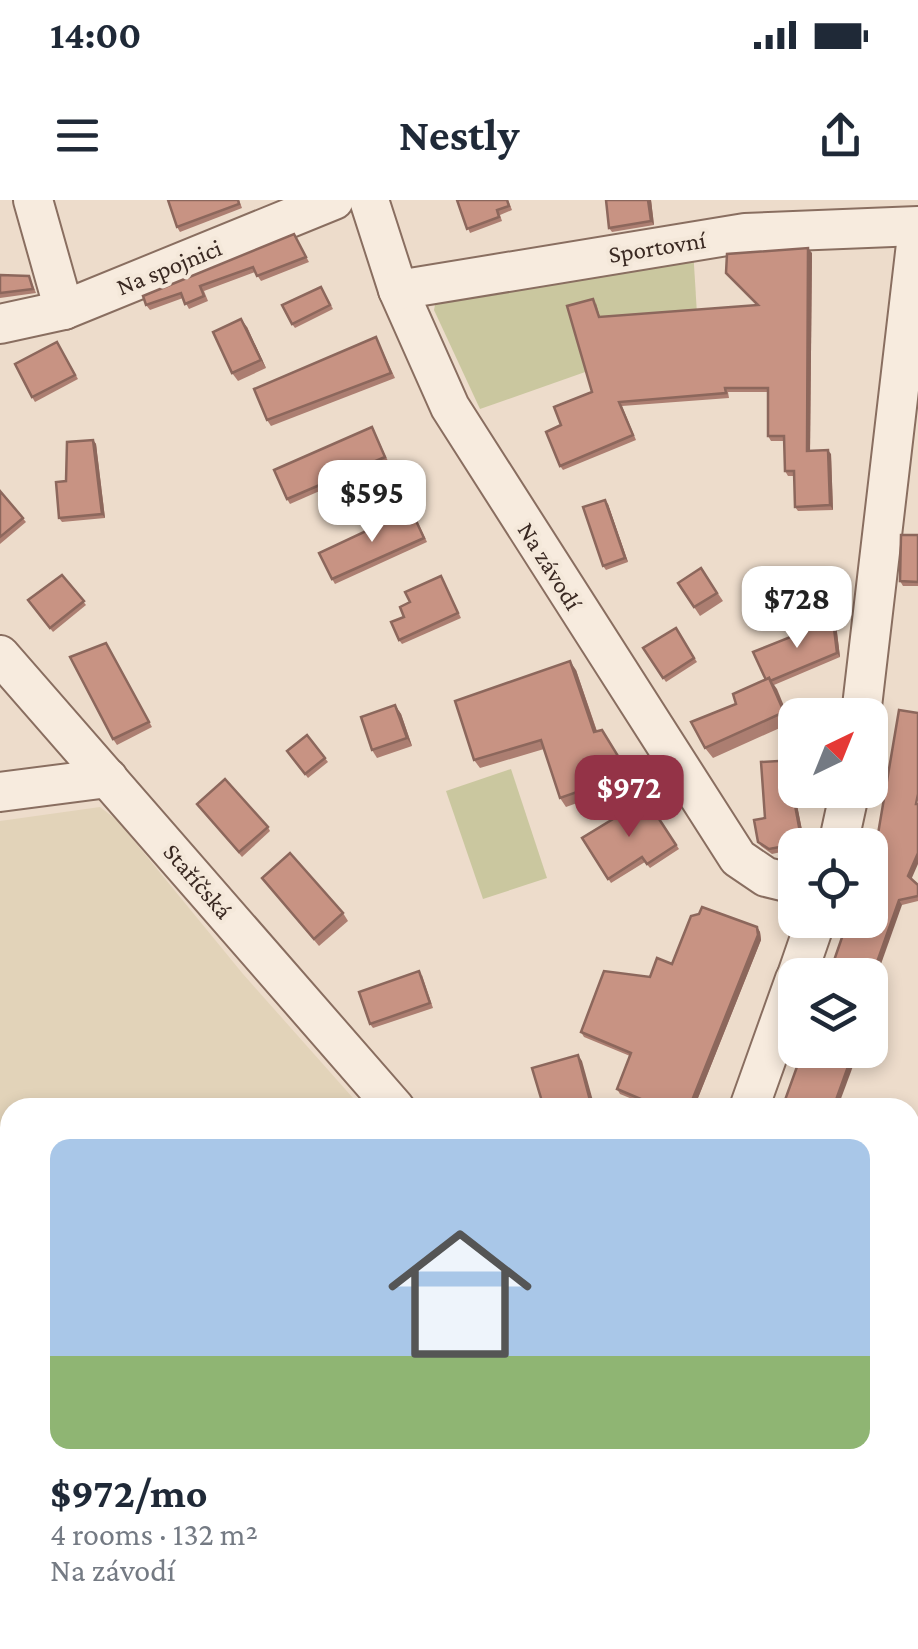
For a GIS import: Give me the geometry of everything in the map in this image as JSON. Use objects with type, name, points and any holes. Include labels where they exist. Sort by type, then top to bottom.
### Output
[{"type":"street","points":[[33,200],[64,310]]},
{"type":"street","name":"Na spojnici","points":[[0,324],[64,310],[334,200]]},
{"type":"street","name":"Na závodí","points":[[369,200],[398,290],[450,407],[718,831],[750,869],[778,878]]},
{"type":"street","points":[[864,698],[903,498],[918,226]]},
{"type":"street","name":"Sportovní","points":[[398,290],[746,233],[918,226]]},
{"type":"street","name":"Staříčská","points":[[0,655],[386,1098]]},
{"type":"street","points":[[0,792],[108,778]]},
{"type":"street","points":[[753,1098],[778,1027]]},
{"type":"shaded area","points":[[693,248],[697,314],[622,359],[480,409],[434,310],[437,294]]},
{"type":"shaded area","points":[[511,769],[547,878],[483,899],[446,791]]},
{"type":"shaded area","points":[[100,807],[117,820],[243,974],[353,1098],[0,1098],[0,821]]},
{"type":"building","points":[[168,200],[238,200],[239,204],[177,227]]},
{"type":"building","points":[[457,200],[507,200],[509,206],[497,210],[499,217],[467,229]]},
{"type":"building","points":[[606,200],[648,200],[651,221],[609,228]]},
{"type":"building","points":[[294,234],[306,257],[257,276],[253,267],[200,286],[204,296],[185,304],[181,293],[146,305],[143,296]]},
{"type":"building","points":[[808,248],[807,451],[828,450],[830,505],[795,507],[794,471],[785,471],[784,436],[768,436],[768,388],[725,388],[726,393],[619,402],[633,435],[560,466],[546,432],[561,425],[554,407],[592,392],[567,306],[593,299],[599,317],[758,305],[726,273],[727,254]]},
{"type":"building","points":[[0,275],[29,276],[33,289],[0,293]]},
{"type":"building","points":[[321,287],[330,305],[292,324],[282,305]]},
{"type":"building","points":[[241,319],[261,360],[232,373],[213,332]]},
{"type":"building","points":[[376,337],[391,373],[267,420],[254,389]]},
{"type":"building","points":[[57,342],[75,375],[32,397],[15,364]]},
{"type":"building","points":[[372,427],[385,457],[287,499],[274,470]]},
{"type":"building","points":[[93,440],[102,514],[59,518],[56,482],[66,481],[67,442]]},
{"type":"building","points":[[0,491],[23,518],[0,537]]},
{"type":"building","points":[[605,500],[625,558],[603,566],[583,507]]},
{"type":"building","points":[[411,510],[424,538],[332,579],[319,553]]},
{"type":"building","points":[[901,535],[918,535],[918,582],[900,581]]},
{"type":"building","points":[[701,568],[717,593],[694,607],[678,583]]},
{"type":"building","points":[[62,575],[84,601],[50,628],[28,600]]},
{"type":"building","points":[[441,576],[458,613],[399,640],[391,622],[404,617],[400,607],[410,602],[405,592]]},
{"type":"building","points":[[833,620],[837,653],[766,680],[753,652]]},
{"type":"building","points":[[676,628],[694,658],[663,678],[643,648]]},
{"type":"building","points":[[106,643],[149,722],[113,739],[70,657]]},
{"type":"building","points":[[570,661],[594,732],[602,730],[629,774],[560,798],[541,740],[474,760],[455,701]]},
{"type":"building","points":[[769,678],[778,698],[778,715],[705,748],[691,722],[736,704],[733,694]]},
{"type":"building","points":[[395,705],[407,738],[372,750],[361,717]]},
{"type":"building","points":[[899,710],[918,713],[918,853],[908,876],[918,885],[918,896],[899,900],[888,931],[888,828],[879,828],[882,808],[888,808],[888,775]]},
{"type":"building","points":[[307,735],[325,758],[305,774],[287,751]]},
{"type":"building","points":[[778,761],[778,808],[795,808],[799,828],[778,828],[778,847],[769,849],[758,842],[754,820],[765,818],[761,762]]},
{"type":"building","points":[[225,779],[268,827],[239,852],[197,804]]},
{"type":"building","points":[[646,799],[676,845],[647,864],[642,857],[608,879],[582,838]]},
{"type":"building","points":[[290,853],[343,913],[314,939],[262,878]]},
{"type":"building","points":[[702,907],[757,927],[758,935],[693,1098],[638,1098],[617,1089],[631,1053],[581,1032],[604,971],[650,977],[657,958],[672,964],[691,916],[699,914]]},
{"type":"building","points":[[842,938],[886,938],[878,958],[835,958]]},
{"type":"building","points":[[419,971],[430,1003],[370,1024],[359,992]]},
{"type":"building","points":[[578,1055],[589,1098],[541,1098],[532,1068]]},
{"type":"building","points":[[797,1068],[848,1068],[837,1098],[786,1098]]}]
